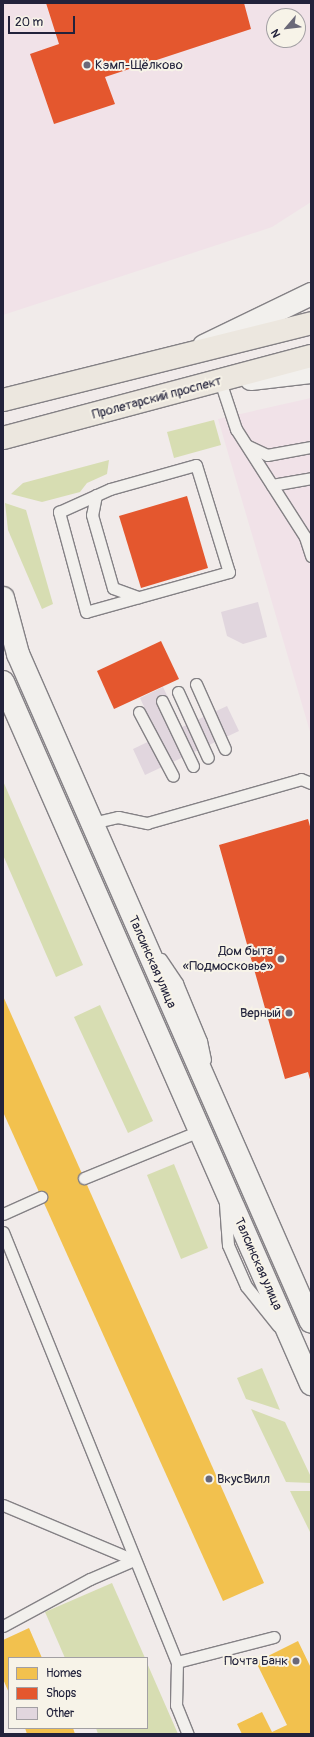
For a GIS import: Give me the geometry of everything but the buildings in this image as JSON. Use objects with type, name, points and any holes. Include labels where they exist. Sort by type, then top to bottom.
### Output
[{"type":"main road","points":[[186,356],[240,326],[311,294]]},
{"type":"main road","points":[[3,400],[186,356],[311,323]]},
{"type":"main road","name":"Пролетарский проспект","points":[[3,438],[221,382],[311,356]]},
{"type":"main road","points":[[221,382],[311,372]]},
{"type":"main road","name":"Талсинская улица","points":[[3,598],[18,654],[311,1322]]},
{"type":"main road","name":"Талсинская улица","points":[[5,693],[311,1384]]},
{"type":"lane","points":[[221,382],[236,429],[305,537],[311,556]]},
{"type":"lane","points":[[247,445],[266,455],[311,448]]},
{"type":"lane","points":[[196,465],[229,572],[138,597],[86,612],[59,512],[126,484],[196,465]]},
{"type":"lane","points":[[272,485],[311,478]]},
{"type":"lane","points":[[96,496],[92,516],[113,588],[138,597]]},
{"type":"lane","points":[[196,684],[225,749]]},
{"type":"lane","points":[[178,692],[208,758]]},
{"type":"lane","points":[[162,701],[193,766]]},
{"type":"lane","points":[[140,712],[173,776]]},
{"type":"lane","points":[[92,823],[118,817],[148,823],[301,779],[311,783]]},
{"type":"lane","points":[[84,1178],[199,1130]]},
{"type":"lane","points":[[3,1214],[41,1197]]},
{"type":"lane","points":[[3,1232],[134,1560],[177,1662],[176,1705],[188,1734]]},
{"type":"lane","points":[[3,1505],[134,1560]]},
{"type":"lane","points":[[3,1626],[90,1579],[134,1560]]},
{"type":"lane","points":[[177,1662],[274,1637]]},
{"type":"shaded area","points":[[3,3],[311,3],[311,202],[272,227],[3,315]]},
{"type":"shaded area","points":[[311,398],[311,735],[218,419]]},
{"type":"green space","points":[[214,420],[221,445],[174,458],[167,432]]},
{"type":"green space","points":[[109,460],[107,474],[87,483],[80,492],[42,502],[11,494],[23,483]]},
{"type":"green space","points":[[5,503],[26,510],[53,604],[42,609],[8,530]]},
{"type":"green space","points":[[3,781],[83,965],[56,977],[3,855]]},
{"type":"green space","points":[[100,1005],[153,1121],[128,1133],[74,1017]]},
{"type":"green space","points":[[174,1164],[208,1248],[181,1259],[147,1175]]},
{"type":"green space","points":[[262,1368],[280,1410],[246,1399],[237,1378]]},
{"type":"green space","points":[[251,1409],[285,1422],[311,1477],[311,1483],[286,1482]]},
{"type":"green space","points":[[290,1491],[311,1491],[311,1534]]},
{"type":"green space","points":[[112,1583],[145,1657],[65,1657],[45,1612]]},
{"type":"green space","points":[[148,1665],[178,1734],[98,1734],[96,1729],[148,1729]]},
{"type":"place","name":"Кэмп-Щёлково","points":[[87,65]]},
{"type":"place","name":"Дом быта «Подмосковье»","points":[[281,959]]},
{"type":"place","name":"Верный","points":[[289,1013]]},
{"type":"place","name":"ВкусВилл","points":[[209,1479]]},
{"type":"place","name":"Почта Банк","points":[[296,1661]]}]
